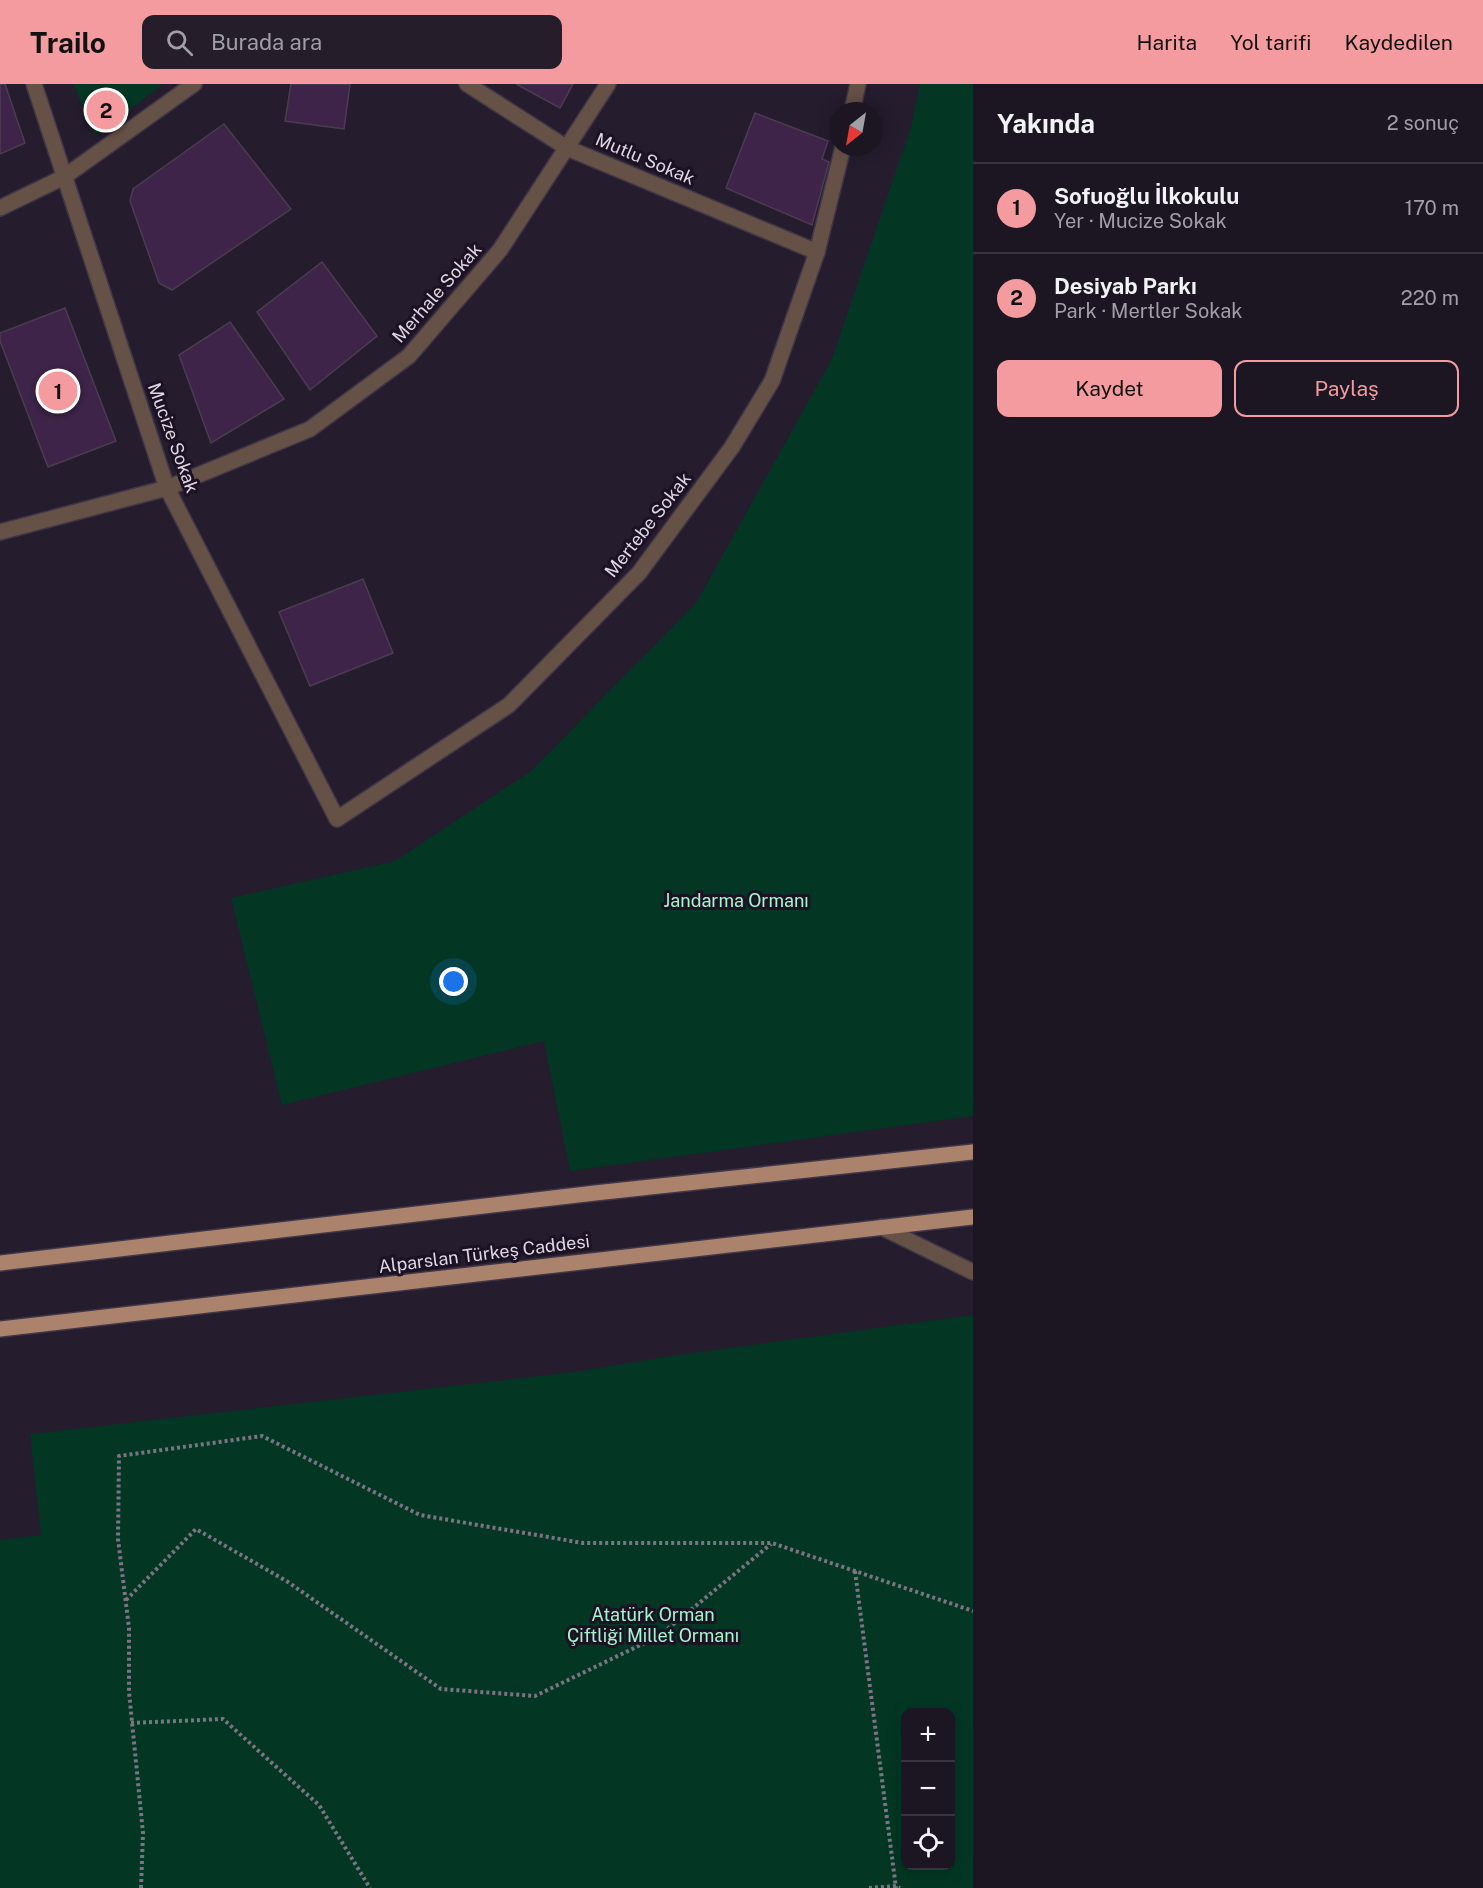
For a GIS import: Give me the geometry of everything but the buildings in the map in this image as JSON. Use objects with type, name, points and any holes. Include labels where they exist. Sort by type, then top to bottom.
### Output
[{"type":"main road","points":[[0,1263],[583,1194],[973,1152]]},
{"type":"main road","name":"Alparslan Türkeş Caddesi","points":[[0,1329],[973,1217]]},
{"type":"street","name":"Mucize Sokak","points":[[34,84],[167,488],[337,819]]},
{"type":"street","points":[[0,208],[64,177],[194,84]]},
{"type":"street","name":"Mutlu Sokak","points":[[467,84],[567,148],[817,252]]},
{"type":"street","name":"Merhale Sokak","points":[[0,532],[167,488],[310,429],[409,356],[500,250],[608,84]]},
{"type":"street","points":[[854,102],[858,84]]},
{"type":"street","name":"Mertebe Sokak","points":[[337,819],[509,705],[639,573],[732,447],[771,381],[817,252],[841,156]]},
{"type":"street","points":[[881,1227],[973,1272]]},
{"type":"path","points":[[141,1888],[144,1833],[131,1723],[129,1628],[118,1539],[119,1456],[262,1436],[420,1515],[583,1543],[772,1543],[973,1611]]},
{"type":"path","points":[[125,1601],[196,1529],[288,1582],[441,1689],[535,1696],[660,1636],[772,1543]]},
{"type":"path","points":[[855,1571],[897,1887],[868,1888]]},
{"type":"path","points":[[131,1723],[223,1719],[319,1805],[370,1888]]},
{"type":"green space","points":[[73,84],[163,84],[95,136]]},
{"type":"green space","name":"Jandarma Ormanı","points":[[920,84],[973,84],[973,1116],[570,1171],[544,1041],[282,1105],[231,898],[395,861],[531,771],[696,603],[832,359],[911,127]]},
{"type":"green space","name":"Atatürk Orman Çiftliği Millet Ormanı","points":[[973,1315],[973,1888],[0,1888],[0,1540],[41,1535],[30,1434],[575,1372],[678,1355]]},
{"type":"place","name":"Desiyab Parkı","points":[[106,110]]},
{"type":"place","name":"Sofuoğlu İlkokulu","points":[[58,391]]}]
